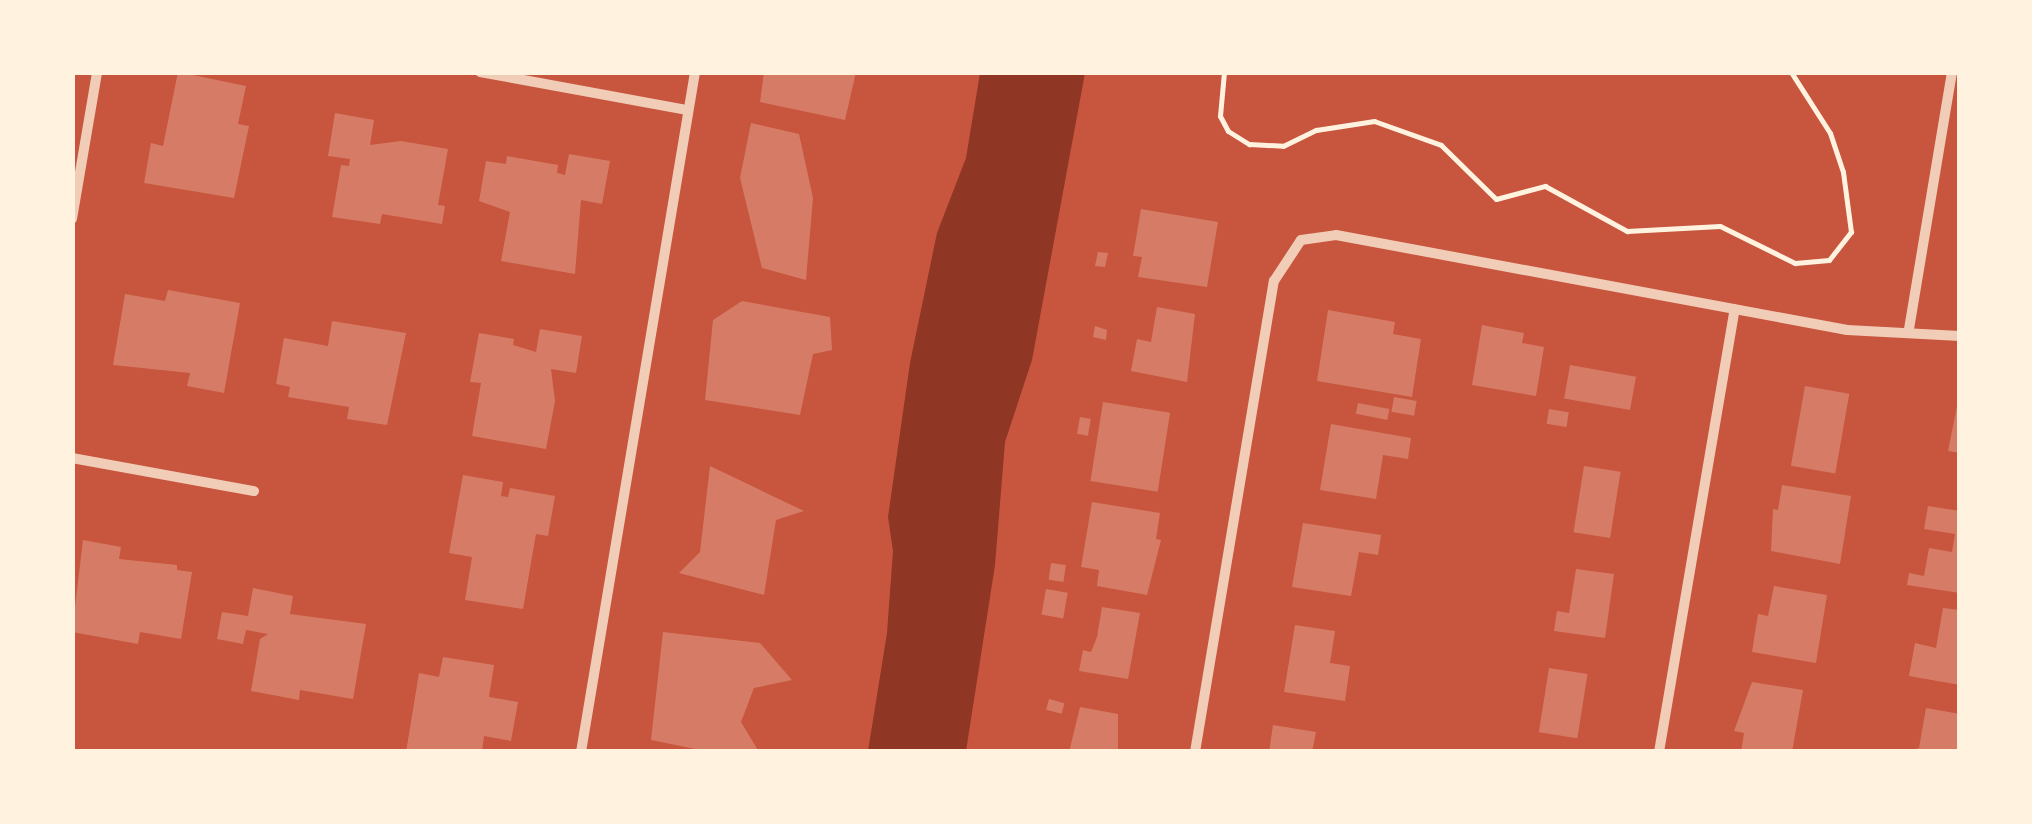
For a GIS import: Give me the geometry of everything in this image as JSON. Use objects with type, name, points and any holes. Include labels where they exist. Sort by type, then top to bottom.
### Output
[{"type":"street","points":[[72,220],[98,72]]},
{"type":"street","points":[[480,72],[688,110]]},
{"type":"street","points":[[581,752],[695,72]]},
{"type":"street","points":[[1909,329],[1952,72]]},
{"type":"street","points":[[1195,752],[1274,281],[1302,240],[1336,235],[1846,330],[1909,329],[1960,336]]},
{"type":"street","points":[[1658,752],[1735,310]]},
{"type":"street","points":[[72,458],[254,491]]},
{"type":"path","points":[[1224,72],[1220,116],[1228,131],[1249,144],[1283,146],[1316,130],[1374,121],[1441,145],[1496,199],[1544,186],[1627,230],[1724,226],[1796,262],[1829,260],[1850,232],[1844,172],[1830,134],[1791,72]]},
{"type":"shaded area","points":[[980,73],[1085,73],[1032,360],[1005,442],[995,565],[966,751],[868,751],[887,633],[893,551],[888,517],[910,363],[937,233],[966,158]]},
{"type":"building","points":[[178,72],[246,86],[238,124],[249,126],[234,198],[144,183],[151,143],[163,146]]},
{"type":"building","points":[[764,72],[856,72],[845,120],[760,102]]},
{"type":"building","points":[[335,113],[374,120],[370,145],[401,141],[448,149],[438,205],[445,206],[442,224],[382,214],[380,224],[332,217],[341,165],[349,166],[350,159],[328,156]]},
{"type":"building","points":[[751,123],[799,134],[813,198],[806,280],[762,268],[740,178]]},
{"type":"building","points":[[569,154],[610,161],[602,204],[581,200],[575,274],[501,261],[510,212],[479,201],[486,161],[506,164],[507,156],[558,165],[557,173],[565,175]]},
{"type":"building","points":[[1141,209],[1218,222],[1207,287],[1138,277],[1142,257],[1133,256]]},
{"type":"building","points":[[1098,252],[1108,253],[1105,267],[1095,266]]},
{"type":"building","points":[[168,290],[240,303],[224,393],[187,386],[190,373],[113,365],[125,294],[165,301]]},
{"type":"building","points":[[742,301],[830,317],[832,350],[813,354],[800,415],[705,400],[713,320]]},
{"type":"building","points":[[1157,307],[1195,314],[1187,382],[1131,371],[1137,339],[1151,342]]},
{"type":"building","points":[[1328,310],[1395,322],[1393,334],[1421,339],[1412,397],[1317,381]]},
{"type":"building","points":[[332,321],[406,333],[387,425],[347,419],[349,407],[288,397],[290,387],[276,384],[284,338],[328,346]]},
{"type":"building","points":[[1482,325],[1524,333],[1522,343],[1544,347],[1536,396],[1472,385]]},
{"type":"building","points":[[1095,326],[1107,330],[1106,340],[1093,337]]},
{"type":"building","points":[[540,329],[582,336],[576,373],[551,369],[555,401],[546,449],[472,436],[481,383],[470,382],[479,333],[514,339],[513,345],[536,352]]},
{"type":"building","points":[[1570,365],[1636,377],[1630,410],[1564,398]]},
{"type":"building","points":[[1805,386],[1849,394],[1835,474],[1791,466]]},
{"type":"building","points":[[1394,397],[1417,401],[1414,416],[1391,412]]},
{"type":"building","points":[[1960,401],[1960,453],[1948,451]]},
{"type":"building","points":[[1103,402],[1170,413],[1158,492],[1090,481]]},
{"type":"building","points":[[1358,403],[1389,409],[1387,420],[1356,414]]},
{"type":"building","points":[[1549,409],[1569,412],[1566,427],[1547,424]]},
{"type":"building","points":[[1080,417],[1091,419],[1088,436],[1077,434]]},
{"type":"building","points":[[1331,424],[1411,438],[1408,459],[1383,455],[1376,499],[1320,490]]},
{"type":"building","points":[[710,466],[804,511],[776,520],[764,595],[679,573],[700,552]]},
{"type":"building","points":[[1584,466],[1621,472],[1610,538],[1574,532]]},
{"type":"building","points":[[463,475],[503,482],[501,496],[508,497],[510,488],[555,496],[548,536],[536,534],[523,609],[465,600],[472,557],[449,553]]},
{"type":"building","points":[[1782,485],[1851,496],[1840,564],[1771,551],[1773,509],[1778,510]]},
{"type":"building","points":[[1092,502],[1160,513],[1156,539],[1161,540],[1147,595],[1097,586],[1099,570],[1081,567]]},
{"type":"building","points":[[1928,506],[1960,511],[1960,593],[1907,585],[1909,573],[1924,576],[1929,548],[1952,552],[1955,534],[1924,529]]},
{"type":"building","points":[[1303,523],[1381,535],[1378,555],[1359,552],[1351,596],[1292,587]]},
{"type":"building","points":[[83,540],[121,547],[119,559],[177,565],[177,570],[192,572],[181,639],[140,632],[138,644],[72,632]]},
{"type":"building","points":[[1051,563],[1066,565],[1063,582],[1049,580]]},
{"type":"building","points":[[1576,569],[1614,574],[1605,638],[1554,631],[1557,611],[1569,613]]},
{"type":"building","points":[[1774,586],[1827,595],[1816,663],[1752,652],[1758,614],[1768,616]]},
{"type":"building","points":[[253,588],[293,596],[290,614],[366,624],[353,699],[300,690],[299,700],[251,691],[260,639],[268,634],[246,630],[243,644],[217,639],[222,612],[248,616]]},
{"type":"building","points":[[1046,589],[1068,593],[1063,618],[1041,615]]},
{"type":"building","points":[[1102,607],[1140,613],[1128,679],[1079,671],[1083,650],[1091,652],[1097,637]]},
{"type":"building","points":[[1943,608],[1960,610],[1960,685],[1909,676],[1915,643],[1936,648]]},
{"type":"building","points":[[1295,625],[1335,631],[1330,663],[1350,666],[1345,701],[1284,692]]},
{"type":"building","points":[[663,632],[760,643],[792,680],[754,688],[741,722],[759,752],[710,752],[651,740]]},
{"type":"building","points":[[443,657],[494,665],[489,697],[518,702],[511,741],[484,736],[482,752],[406,752],[419,673],[439,677]]},
{"type":"building","points":[[1549,668],[1588,674],[1577,738],[1539,732]]},
{"type":"building","points":[[1752,682],[1803,690],[1792,752],[1741,752],[1744,733],[1734,731]]},
{"type":"building","points":[[1049,699],[1064,703],[1062,714],[1046,710]]},
{"type":"building","points":[[1080,707],[1118,714],[1118,752],[1069,752]]},
{"type":"building","points":[[1926,708],[1960,714],[1957,752],[1905,752],[1919,748]]},
{"type":"building","points":[[1273,725],[1316,732],[1312,752],[1269,752]]}]
